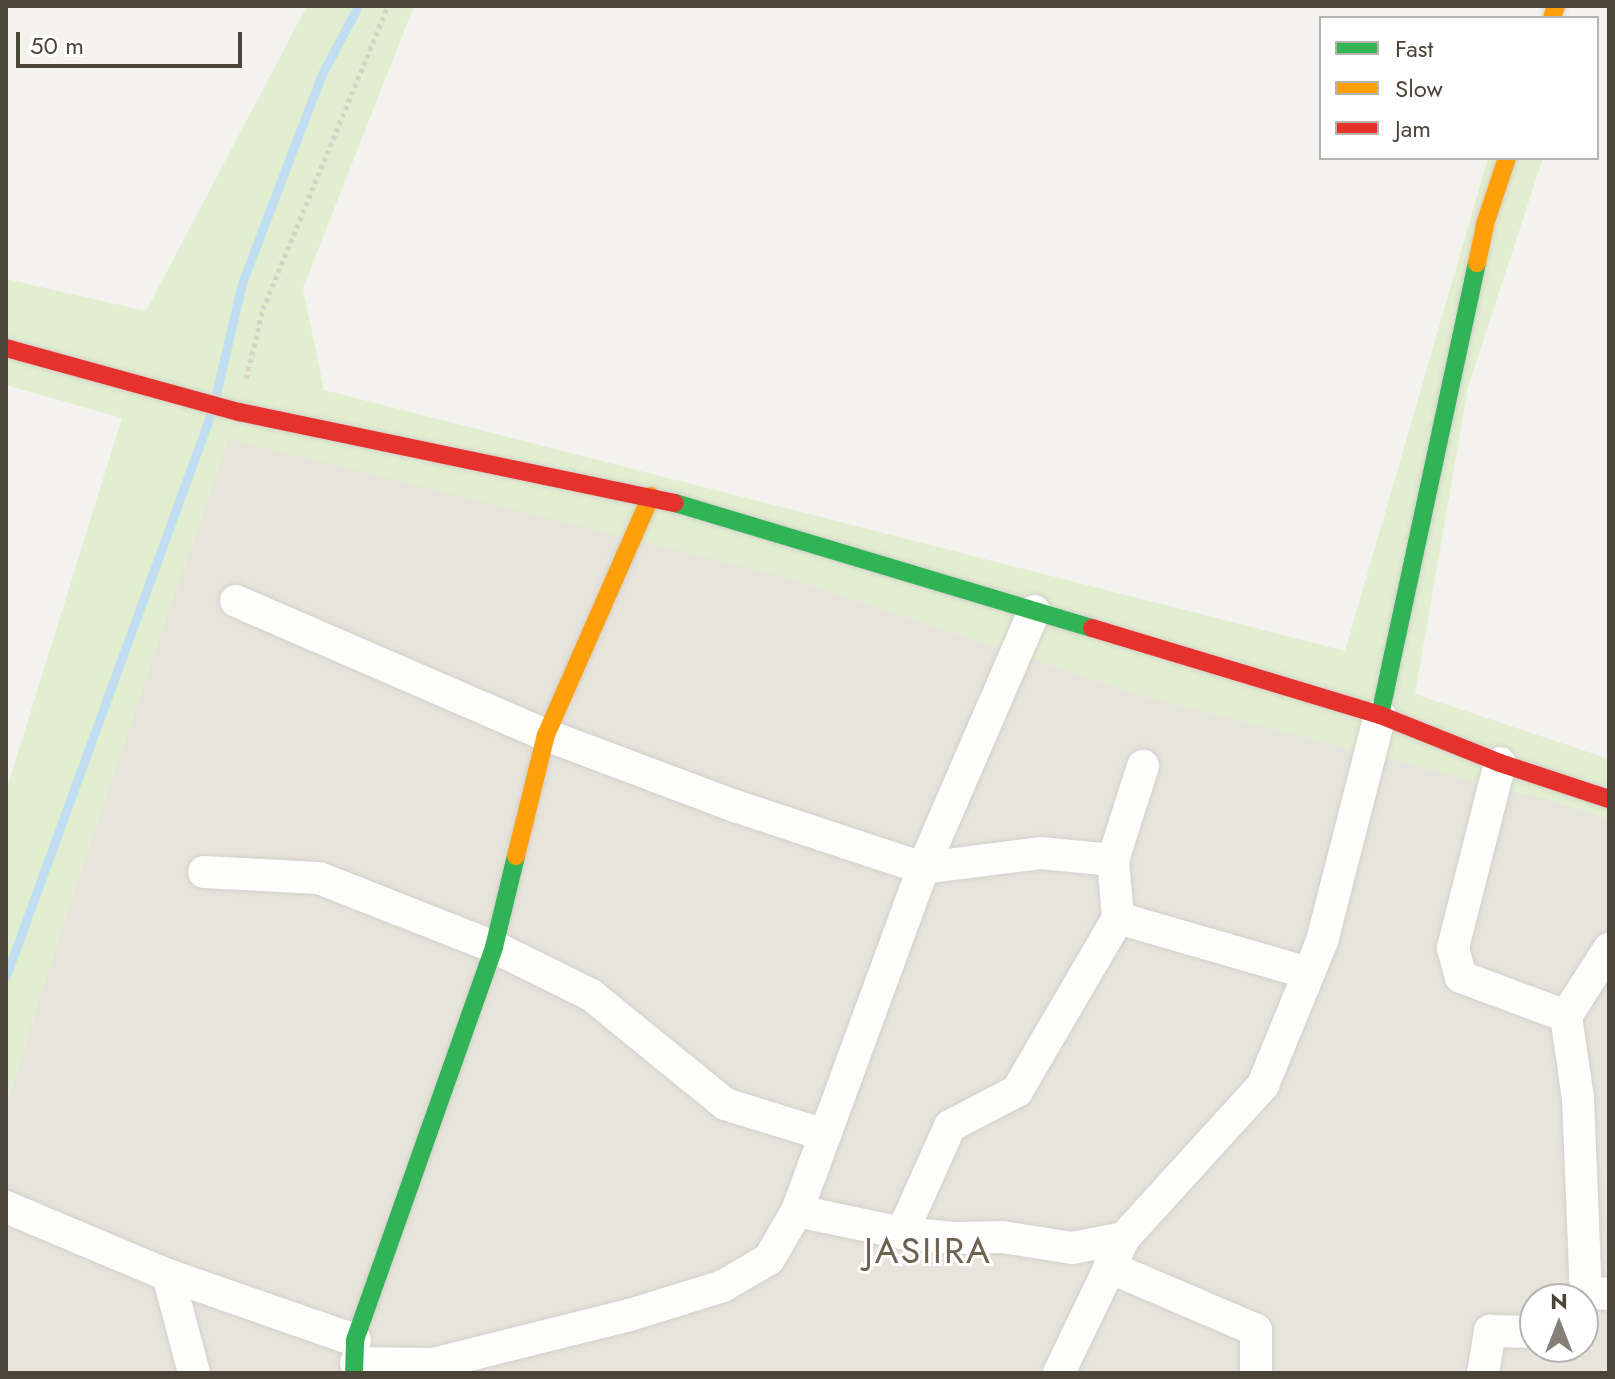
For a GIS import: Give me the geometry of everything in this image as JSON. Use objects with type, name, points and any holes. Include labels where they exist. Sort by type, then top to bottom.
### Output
[{"type":"street","points":[[1059,1373],[1124,1238],[1263,1085],[1322,941],[1380,715],[1485,224],[1506,160]]},
{"type":"street","points":[[6,348],[239,412],[651,496],[1380,715],[1500,763],[1609,799]]},
{"type":"street","points":[[355,1358],[494,947],[546,735],[651,496]]},
{"type":"street","points":[[236,601],[546,735],[735,806],[923,868],[1040,853],[1113,860]]},
{"type":"street","points":[[6,1207],[355,1358],[433,1364],[616,1319],[723,1286],[769,1259],[797,1211],[923,868],[1034,611]]},
{"type":"street","points":[[1500,763],[1453,948],[1461,977],[1566,1016]]},
{"type":"street","points":[[902,1233],[950,1126],[1017,1091],[1118,918],[1113,860],[1143,766]]},
{"type":"street","points":[[204,872],[319,878],[494,947],[591,995],[725,1104],[825,1135]]},
{"type":"street","points":[[1118,918],[1308,973]]},
{"type":"street","points":[[1592,1283],[1578,1098],[1566,1016],[1609,949]]},
{"type":"street","points":[[797,1211],[902,1233],[955,1238],[1002,1237],[1072,1248],[1124,1238]]},
{"type":"street","points":[[1109,1267],[1256,1330],[1256,1373]]},
{"type":"street","points":[[168,1275],[194,1373]]},
{"type":"street","points":[[1483,1373],[1490,1331],[1519,1332]]},
{"type":"path","points":[[239,412],[263,309],[388,6]]},
{"type":"shaded area","points":[[228,438],[796,580],[1154,699],[1543,798],[1609,819],[1609,1373],[6,1373],[6,1105],[72,895]]},
{"type":"green space","points":[[307,6],[414,6],[303,288],[324,390],[1345,651],[1487,160],[1542,160],[1468,387],[1415,694],[1609,759],[1609,819],[1543,798],[1154,699],[796,580],[228,439],[72,895],[6,1105],[6,791],[122,418],[6,385],[6,279],[146,311]]},
{"type":"waterway","points":[[216,394],[242,283],[321,76],[358,6]]},
{"type":"waterway","points":[[6,976],[210,416]]},
{"type":"traffic: fast","points":[[1380,715],[1477,263]]},
{"type":"traffic: fast","points":[[675,503],[1092,628]]},
{"type":"traffic: fast","points":[[354,1373],[355,1340],[494,947],[516,856]]},
{"type":"traffic: slow","points":[[1553,16],[1556,6]]},
{"type":"traffic: slow","points":[[1477,263],[1485,224],[1506,160]]},
{"type":"traffic: slow","points":[[516,856],[546,735],[651,496]]},
{"type":"traffic: jam","points":[[6,348],[239,412],[675,503]]},
{"type":"traffic: jam","points":[[1092,628],[1380,715],[1500,763],[1609,799]]},
{"type":"district","name":"JASIIRA","points":[[928,1251]]}]
